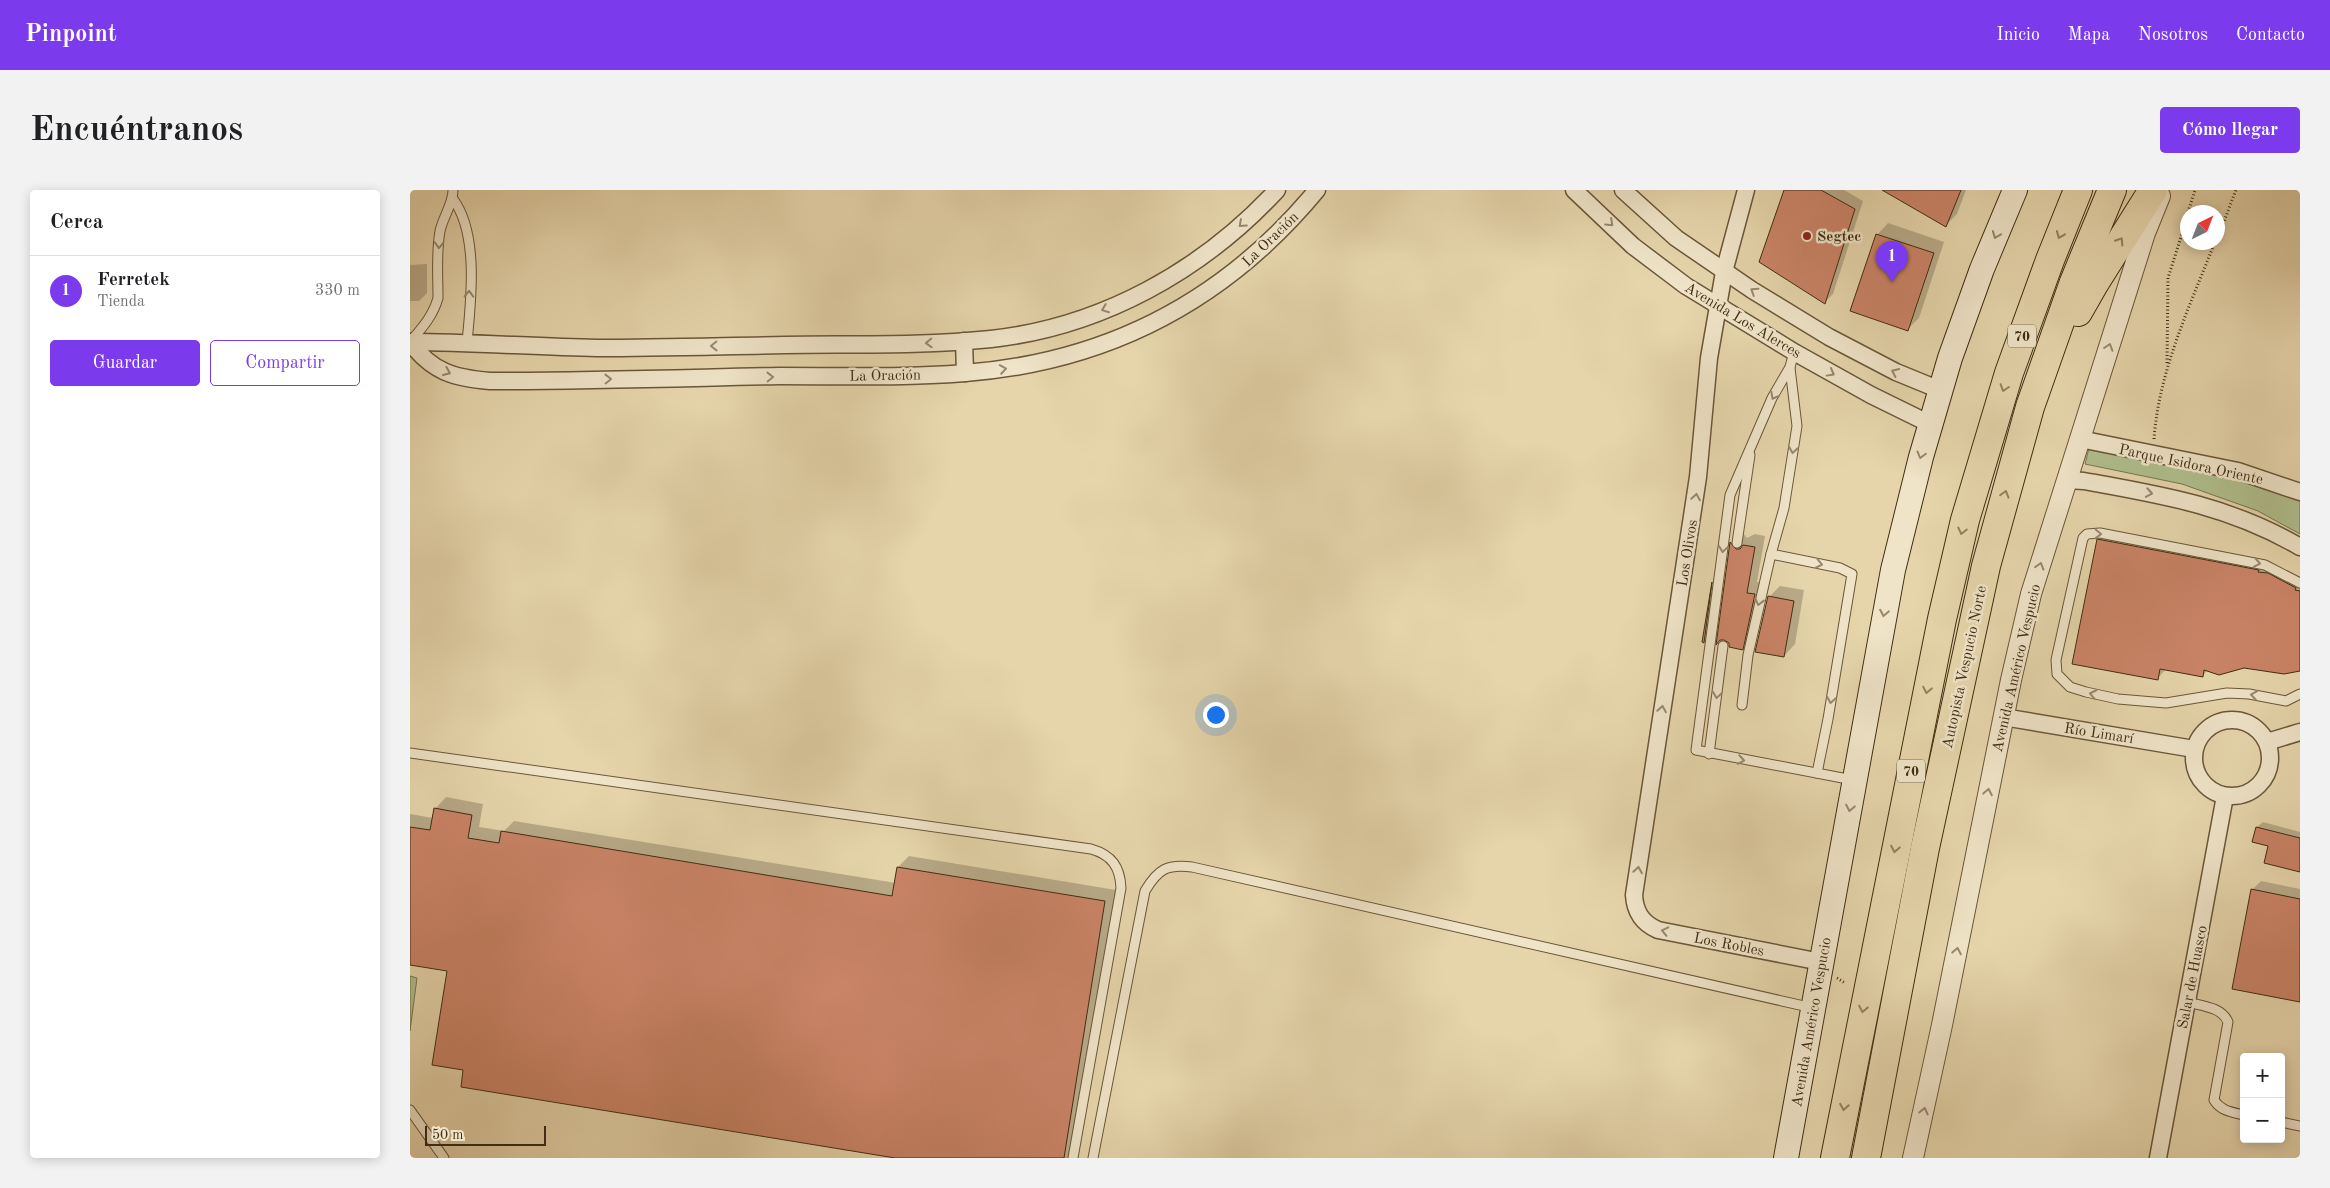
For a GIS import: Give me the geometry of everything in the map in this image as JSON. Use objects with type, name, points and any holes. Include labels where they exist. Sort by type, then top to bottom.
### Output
[{"type":"highway","name":"Autopista Vespucio Norte","points":[[1834,1158],[1940,628],[1965,520],[2012,364],[2078,190]]},
{"type":"highway","name":"Autopista Vespucio Norte","points":[[1866,1158],[1901,970],[1970,636],[1999,514],[2030,407],[2074,282],[2112,190]]},
{"type":"highway","points":[[2030,407],[2094,284],[2153,190]]},
{"type":"main road","name":"Avenida Américo Vespucio","points":[[1786,1158],[1893,570],[1940,390],[1982,269],[2014,190]]},
{"type":"street","name":"La Oración","points":[[410,342],[467,342],[599,348],[964,341],[1012,336],[1051,327],[1130,300],[1169,279],[1198,260],[1243,224],[1276,190]]},
{"type":"street","name":"La Oración","points":[[410,342],[421,357],[448,374],[473,380],[490,381],[965,373],[1002,369],[1071,354],[1127,335],[1171,314],[1226,279],[1251,259],[1279,233],[1317,190]]},
{"type":"street","name":"Avenida Los Alerces","points":[[1574,190],[1659,267],[1792,360],[1930,424]]},
{"type":"street","name":"Avenida Los Alerces","points":[[1623,190],[1676,238],[1724,272],[1829,337],[1896,372],[1940,390]]},
{"type":"street","name":"Los Olivos","points":[[1640,917],[1636,910],[1634,895],[1698,477],[1706,382],[1724,272],[1746,190]]},
{"type":"street","name":"Avenida Américo Vespucio","points":[[1912,1158],[1942,1025],[2003,717],[2031,594],[2145,233],[2162,190]]},
{"type":"street","points":[[964,341],[965,373]]},
{"type":"street","name":"Parque Isidora Oriente","points":[[2080,439],[2238,472],[2300,492]]},
{"type":"street","points":[[2067,480],[2084,481],[2185,500],[2252,522],[2300,547]]},
{"type":"street","name":"Río Limarí","points":[[2003,717],[2194,749]]},
{"type":"street","points":[[2232,719],[2257,728],[2267,742],[2270,763],[2262,782],[2246,794],[2225,796],[2211,790],[2200,779],[2194,765],[2194,749],[2197,741],[2208,728],[2224,720],[2232,719]]},
{"type":"street","points":[[2267,742],[2300,732]]},
{"type":"street","name":"Salar de Huasco","points":[[2158,1158],[2225,796]]},
{"type":"street","name":"Los Robles","points":[[1640,917],[1651,927],[1658,930],[1821,962]]},
{"type":"lane","points":[[410,342],[432,316],[436,307],[438,298],[440,232],[453,194]]},
{"type":"lane","points":[[453,194],[466,223],[470,247],[467,342]]},
{"type":"lane","points":[[1792,360],[1752,440],[1730,495],[1696,750],[1709,754],[1855,780]]},
{"type":"lane","points":[[1742,705],[1748,655],[1771,554],[1784,508],[1797,426],[1792,360]]},
{"type":"lane","points":[[1737,544],[1752,440]]},
{"type":"lane","points":[[2300,583],[2265,565],[2100,533],[2087,534],[2083,538],[2056,660],[2057,674],[2070,687],[2118,699],[2166,703],[2212,697],[2227,693],[2249,694],[2286,701],[2300,694]]},
{"type":"lane","points":[[1771,554],[1840,568],[1852,574],[1817,773]]},
{"type":"lane","points":[[1709,754],[1723,646]]},
{"type":"lane","points":[[410,753],[1091,849],[1107,856],[1118,868],[1121,888],[1073,1158]]},
{"type":"lane","points":[[1093,1158],[1145,891],[1156,874],[1172,866],[1202,869],[1812,1008]]},
{"type":"lane","points":[[2187,1002],[2219,1010],[2226,1016],[2228,1022],[2214,1100],[2218,1106],[2229,1112],[2240,1114]]},
{"type":"lane","points":[[410,1110],[444,1158]]},
{"type":"lane","points":[[2285,1123],[2300,1126]]},
{"type":"path","points":[[2191,205],[2195,190]]},
{"type":"path","points":[[2225,219],[2236,190]]},
{"type":"path","points":[[2167,366],[2168,278],[2180,240]]},
{"type":"path","points":[[2153,454],[2156,410],[2167,366],[2212,250]]},
{"type":"green space","points":[[2089,448],[2196,470],[2300,500],[2300,534],[2258,511],[2182,484],[2085,464]]},
{"type":"green space","points":[[410,976],[417,978],[410,1031]]},
{"type":"building","name":"Segtec","points":[[1784,190],[1821,190],[1855,209],[1825,304],[1759,262]]},
{"type":"building","points":[[1882,190],[1961,190],[1946,227]]},
{"type":"building","points":[[1876,234],[1934,253],[1908,331],[1850,311]]},
{"type":"building","points":[[2097,539],[2259,570],[2258,572],[2268,573],[2296,588],[2295,590],[2300,591],[2300,671],[2284,674],[2244,668],[2219,675],[2204,670],[2203,677],[2160,669],[2158,680],[2072,664]]},
{"type":"building","points":[[1730,542],[1736,549],[1740,549],[1743,545],[1755,547],[1747,593],[1755,594],[1743,650],[1729,647],[1729,643],[1724,640],[1720,640],[1716,645]]},
{"type":"building","points":[[1712,582],[1704,643],[1702,642]]},
{"type":"building","points":[[1768,596],[1794,601],[1784,657],[1755,652]]},
{"type":"building","points":[[434,808],[472,815],[468,838],[499,843],[501,831],[892,896],[897,867],[1105,901],[1064,1158],[895,1158],[461,1087],[463,1070],[432,1065],[447,971],[410,965],[410,827],[430,830]]},
{"type":"building","points":[[2256,827],[2300,838],[2300,872],[2264,863],[2268,846],[2252,842]]},
{"type":"building","points":[[2251,889],[2300,899],[2300,1002],[2232,989]]},
{"type":"place","name":"Segtec","points":[[1807,236]]},
{"type":"place","name":"Ferretek","points":[[1892,282]]}]
